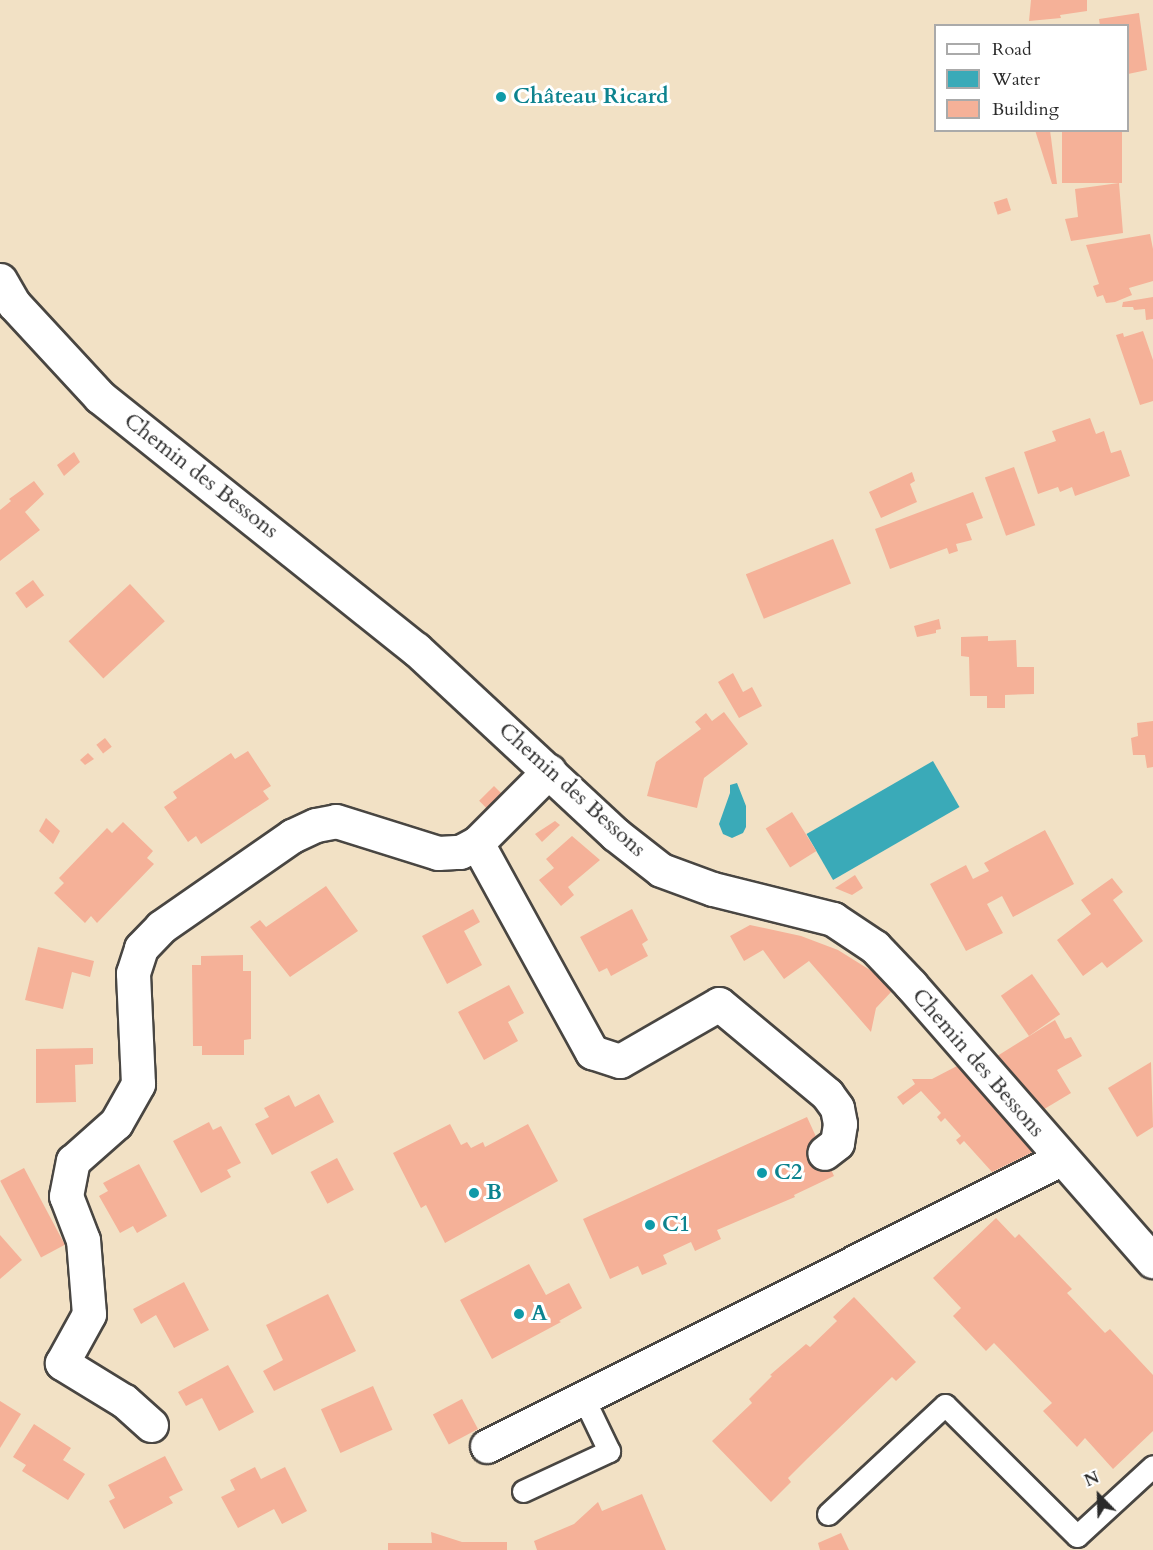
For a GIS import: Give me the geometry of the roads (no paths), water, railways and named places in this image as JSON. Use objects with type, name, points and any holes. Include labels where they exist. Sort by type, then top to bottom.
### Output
[{"type":"street","name":"Chemin des Bessons","points":[[0,280],[14,304],[100,397],[374,613],[549,771],[615,834],[661,870],[712,890],[833,919],[875,947],[911,985],[1061,1160],[1153,1261]]},
{"type":"street","points":[[151,1425],[124,1401],[62,1363],[89,1314],[84,1240],[66,1196],[73,1161],[116,1123],[138,1084],[133,973],[141,948],[170,921],[292,836],[316,825],[336,821],[438,853],[460,852],[477,843],[549,771]]},
{"type":"street","points":[[477,843],[592,1052],[620,1061],[719,1004],[827,1094],[837,1108],[840,1124],[837,1143],[824,1153]]},
{"type":"street","points":[[488,1446],[1061,1160]]},
{"type":"lane","points":[[523,1491],[609,1451],[583,1397]]},
{"type":"lane","points":[[828,1514],[945,1405],[1077,1536],[1153,1466]]},
{"type":"water","points":[[933,761],[960,807],[833,880],[807,834]]},
{"type":"water","points":[[737,783],[746,806],[746,827],[743,833],[732,838],[723,834],[719,824],[730,793],[730,785]]},
{"type":"place","name":"Château Ricard","points":[[501,97]]},
{"type":"place","name":"C2","points":[[762,1173]]},
{"type":"place","name":"B","points":[[474,1193]]},
{"type":"place","name":"C1","points":[[650,1225]]},
{"type":"place","name":"A","points":[[519,1314]]}]
